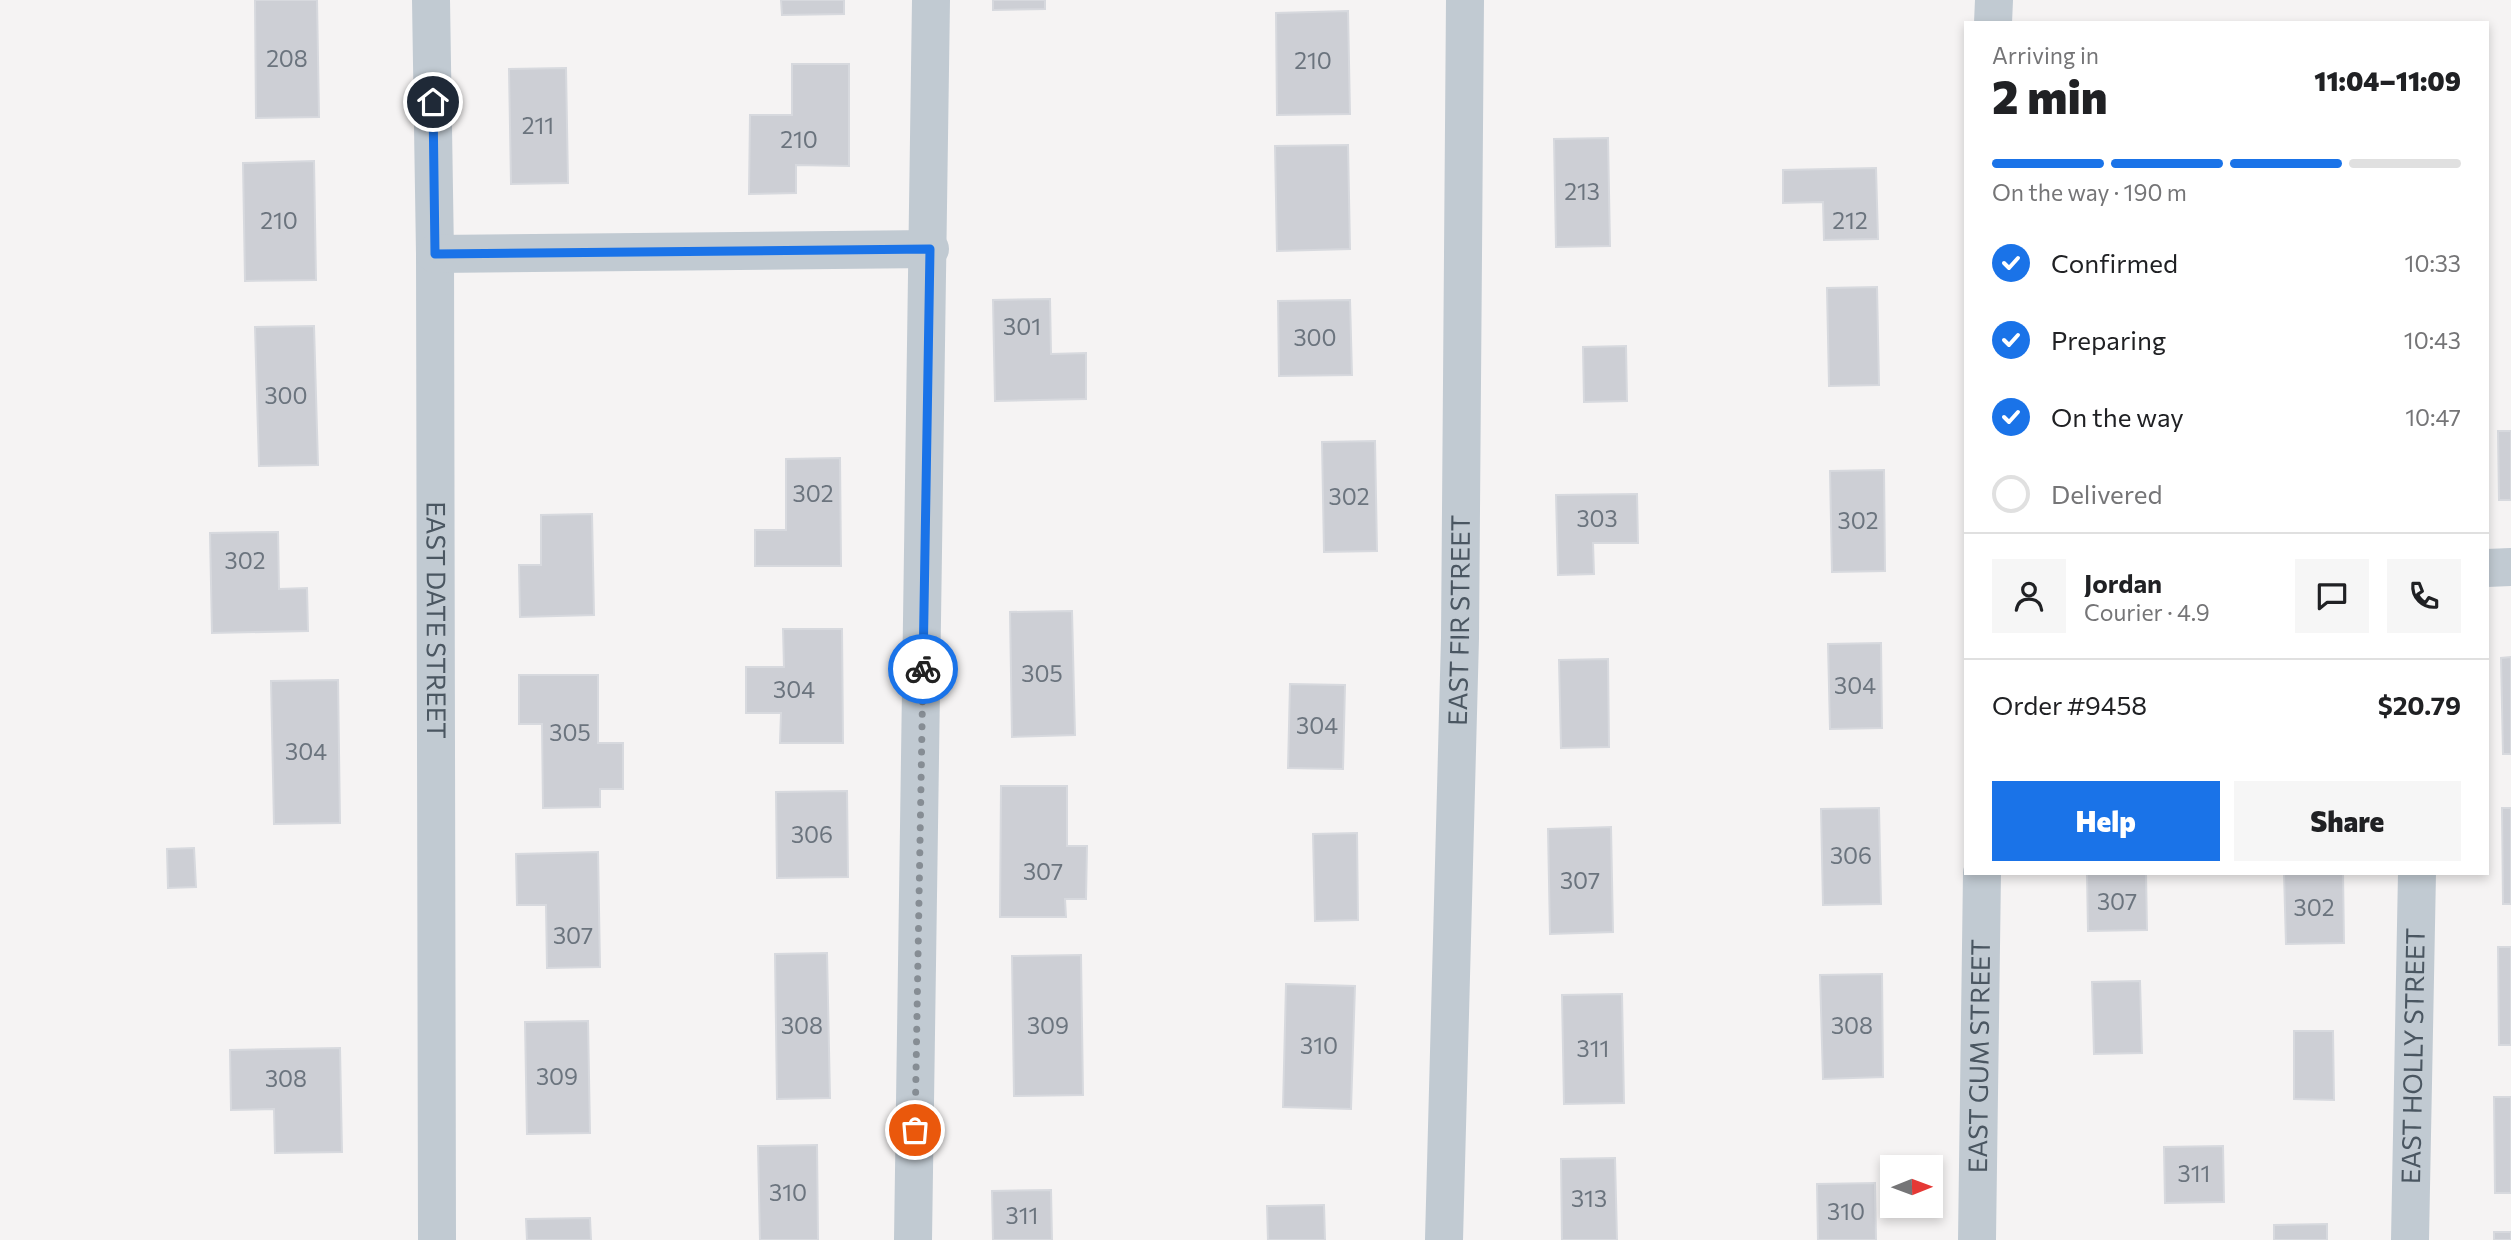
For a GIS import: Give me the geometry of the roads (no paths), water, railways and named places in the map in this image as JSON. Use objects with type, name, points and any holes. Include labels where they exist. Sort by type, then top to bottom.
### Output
[{"type":"street","name":"EAST DATE STREET","points":[[431,0],[435,254],[437,1240]]},
{"type":"street","points":[[913,1240],[930,249],[931,0]]},
{"type":"street","name":"EAST FIR STREET","points":[[1444,1240],[1460,638],[1465,0]]},
{"type":"street","points":[[1993,21],[1994,0]]},
{"type":"street","points":[[435,254],[930,249]]},
{"type":"street","points":[[2489,568],[2511,568]]},
{"type":"street","name":"EAST GUM STREET","points":[[1977,1240],[1982,875]]},
{"type":"street","name":"EAST HOLLY STREET","points":[[2410,1240],[2417,875]]}]
